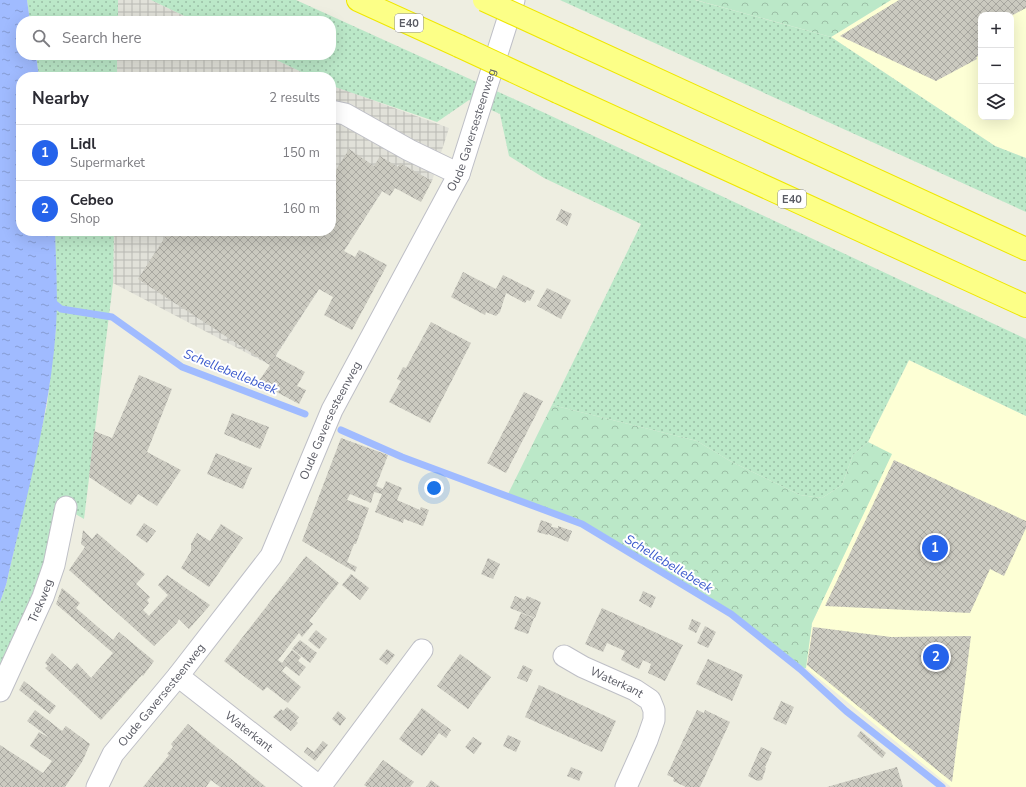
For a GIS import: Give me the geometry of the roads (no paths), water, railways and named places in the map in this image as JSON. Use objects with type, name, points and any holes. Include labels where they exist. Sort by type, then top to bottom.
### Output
[{"type":"highway","name":"E40","points":[[358,0],[1026,306]]},
{"type":"highway","points":[[484,0],[1026,249]]},
{"type":"street","name":"Oude Gaversesteenweg","points":[[97,787],[113,754],[178,676],[271,556],[332,410],[459,174],[514,0]]},
{"type":"street","points":[[336,112],[345,114],[409,150],[459,174]]},
{"type":"street","name":"Trekweg","points":[[0,691],[43,597],[54,565],[66,507]]},
{"type":"street","name":"Waterkant","points":[[178,676],[320,787],[422,650]]},
{"type":"street","name":"Waterkant","points":[[564,656],[583,667],[635,690],[650,700],[654,710],[654,720],[647,740],[626,787]]},
{"type":"water","points":[[0,0],[27,0],[29,16],[16,16],[16,60],[37,60],[38,72],[16,72],[16,236],[55,236],[57,280],[56,328],[53,361],[43,425],[6,585],[0,602]]},
{"type":"waterway","name":"Schellebellebeek","points":[[50,300],[61,309],[112,317],[182,367],[305,414]]},
{"type":"waterway","name":"Schellebellebeek","points":[[341,430],[402,457],[582,524],[731,614],[800,669],[846,711],[942,787]]},
{"type":"place","name":"Lidl","points":[[935,548]]},
{"type":"place","name":"Cebeo","points":[[936,657]]}]
